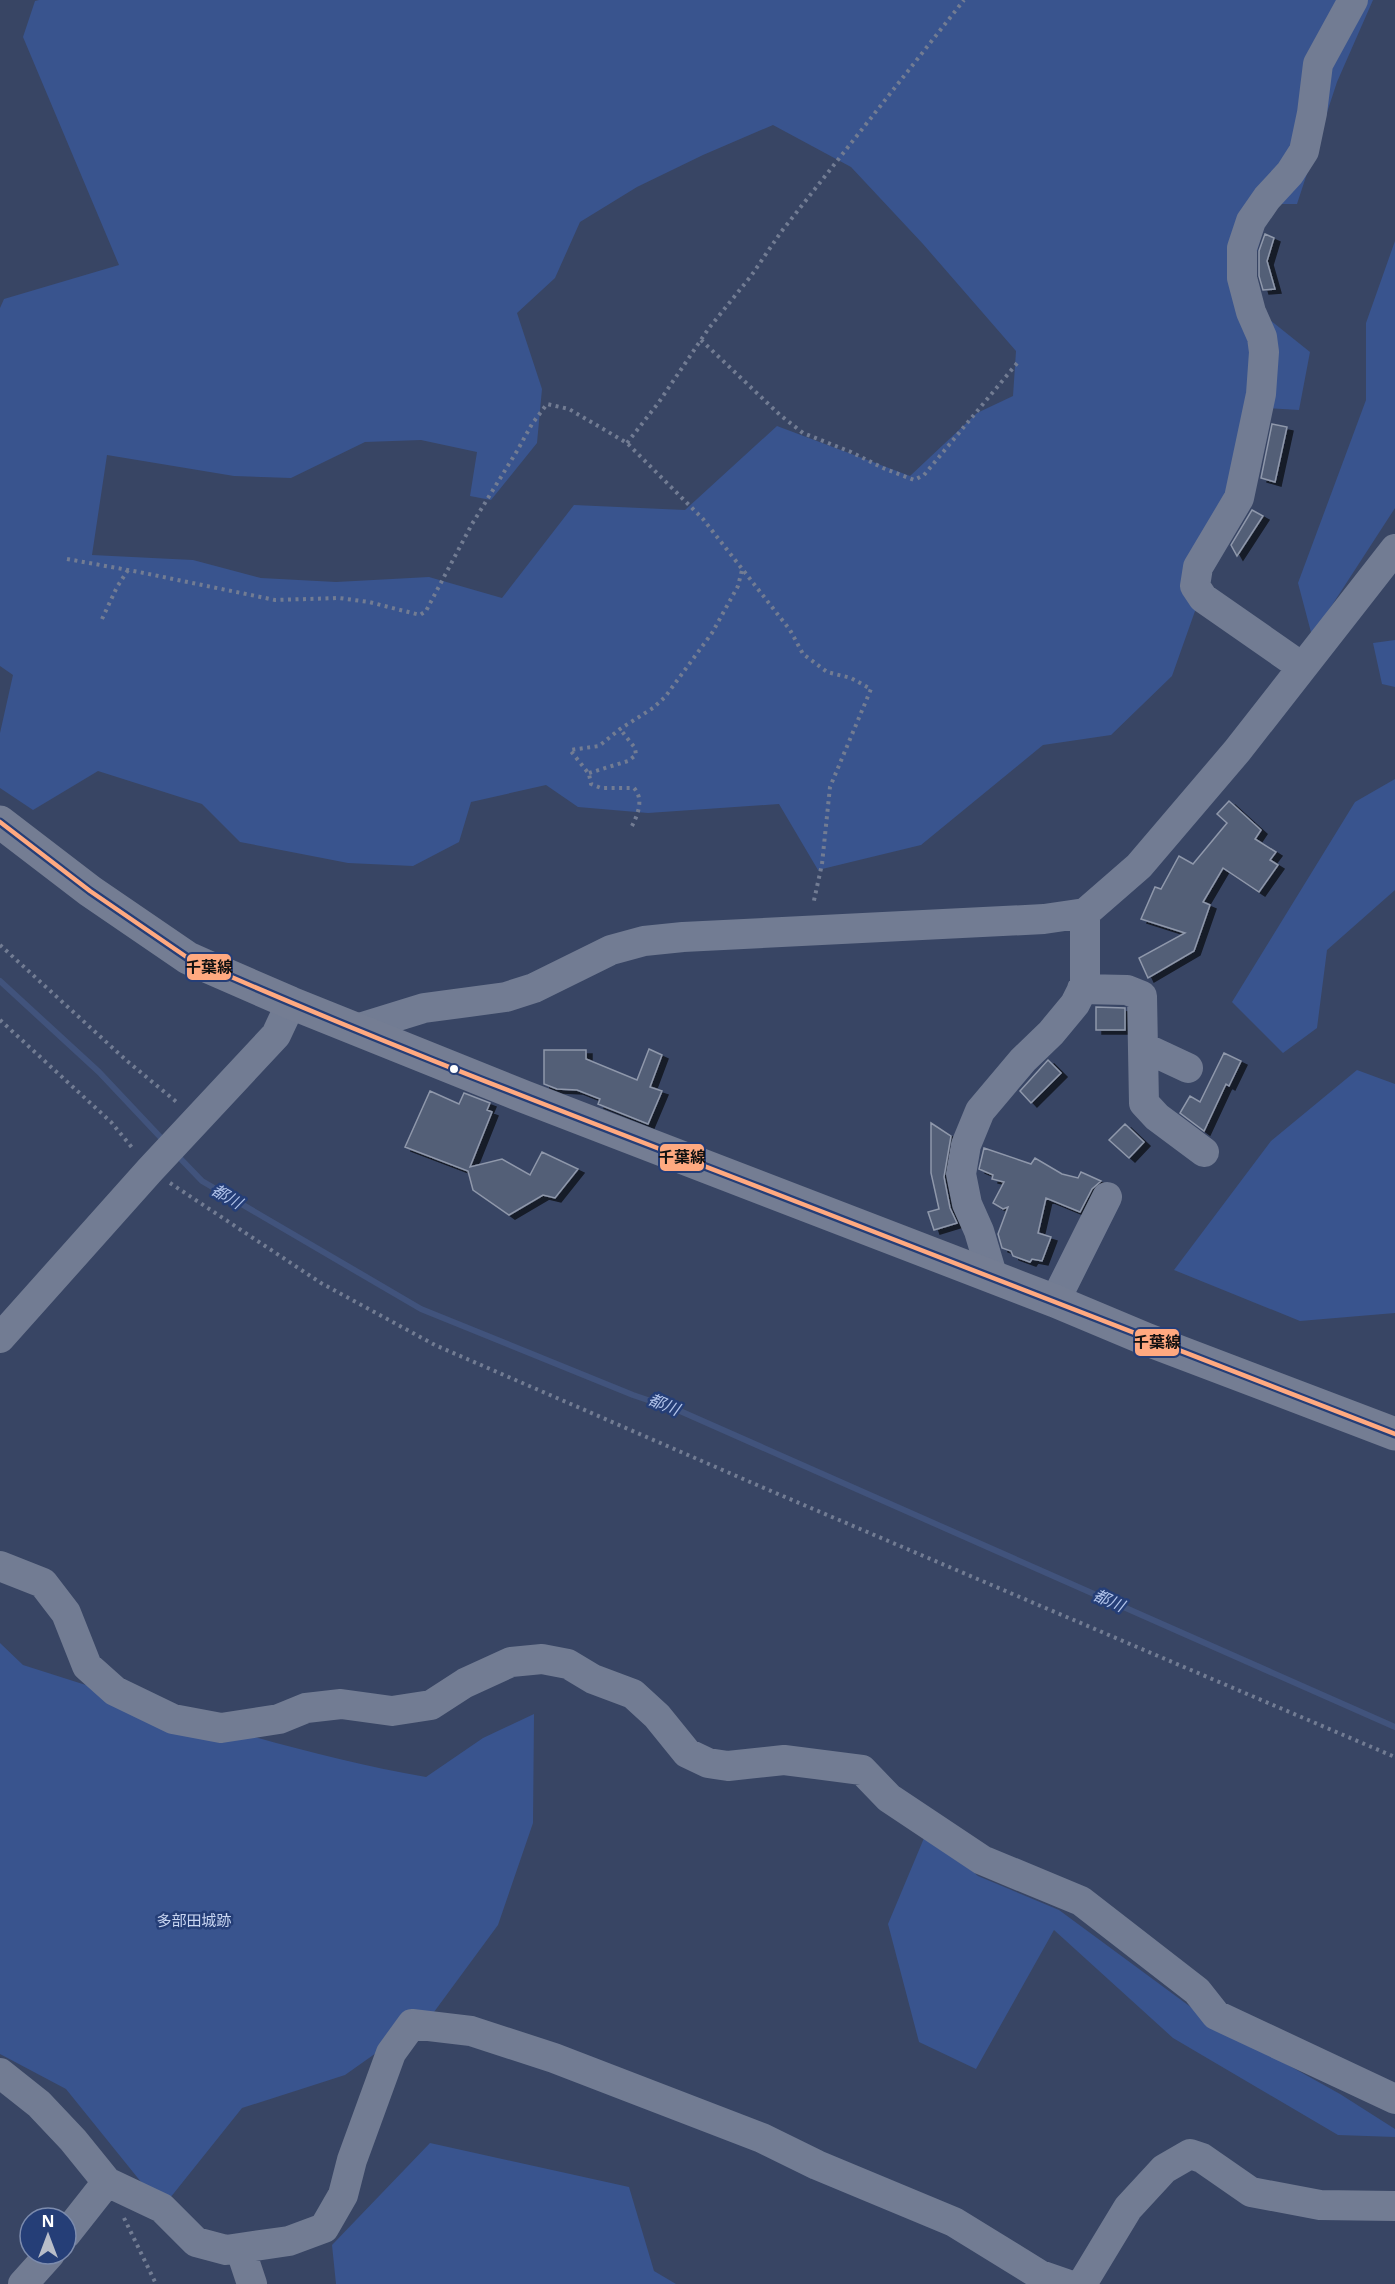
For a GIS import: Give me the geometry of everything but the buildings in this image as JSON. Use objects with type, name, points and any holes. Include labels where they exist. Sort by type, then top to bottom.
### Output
[{"type":"highway","points":[[0,822],[90,891],[188,957],[291,1003],[536,1102],[1055,1300],[1148,1340],[1395,1434]]},
{"type":"street","points":[[1302,667],[1203,598],[1195,586],[1198,567],[1239,498],[1262,394],[1264,352],[1262,337],[1251,312],[1242,278],[1242,248],[1251,221],[1267,198],[1290,173],[1304,151],[1312,114],[1318,64],[1353,0]]},
{"type":"street","points":[[356,1029],[424,1008],[506,998],[534,988],[611,950],[644,940],[1044,919],[1084,913],[1139,866],[1237,751],[1395,549]]},
{"type":"street","points":[[993,1278],[979,1231],[967,1204],[961,1174],[966,1145],[980,1111],[1023,1060],[1076,1004],[1085,984],[1084,913]]},
{"type":"street","points":[[1082,989],[1127,990],[1142,996],[1144,1103],[1156,1117],[1204,1152]]},
{"type":"street","points":[[0,1338],[150,1170],[276,1035],[291,1003]]},
{"type":"street","points":[[1143,1047],[1188,1068]]},
{"type":"street","points":[[1055,1300],[1107,1197]]},
{"type":"street","points":[[0,1566],[42,1583],[66,1613],[87,1666],[115,1691],[173,1719],[221,1728],[279,1719],[306,1708],[341,1704],[392,1711],[431,1705],[465,1683],[511,1662],[542,1659],[568,1664],[593,1679],[633,1694],[657,1716],[687,1753],[708,1763],[728,1766],[784,1760],[862,1770],[890,1798],[982,1860],[1081,1901],[1197,1991],[1216,2015],[1395,2099]]},
{"type":"street","points":[[0,2073],[39,2104],[73,2140],[107,2182],[162,2208],[196,2242],[226,2250],[290,2241],[324,2228],[342,2195],[352,2160],[391,2053],[412,2024],[471,2031],[554,2058],[762,2138],[818,2165],[954,2222],[1040,2275],[1066,2284]]},
{"type":"street","points":[[1082,2284],[1128,2208],[1164,2169],[1190,2154],[1202,2158],[1251,2192],[1320,2205],[1395,2206]]},
{"type":"street","points":[[78,2219],[107,2182]]},
{"type":"street","points":[[240,2248],[252,2284]]},
{"type":"street","points":[[23,2284],[39,2266]]},
{"type":"path","points":[[627,443],[659,402],[701,340],[849,144],[964,0]]},
{"type":"path","points":[[701,340],[803,433],[914,480],[924,475],[932,467],[1018,362]]},
{"type":"path","points":[[67,559],[275,600],[339,598],[369,602],[420,615],[426,611],[472,524],[518,451],[532,424],[547,404],[569,409],[627,443],[704,519],[790,630],[803,654],[827,672],[851,678],[871,689],[830,787],[822,864],[813,896],[812,930]]},
{"type":"path","points":[[632,826],[639,807],[637,792],[634,788],[601,788],[591,784],[589,774],[570,750],[598,746],[665,697],[712,633],[738,586],[743,569]]},
{"type":"path","points":[[102,619],[111,598],[128,570]]},
{"type":"path","points":[[589,774],[606,766],[628,761],[636,755],[635,748],[620,729]]},
{"type":"path","points":[[0,945],[127,1061],[198,1120]]},
{"type":"path","points":[[0,1020],[111,1122],[150,1170],[321,1283],[435,1345],[768,1490],[1395,1757]]},
{"type":"path","points":[[107,2182],[156,2284]]},
{"type":"green space","points":[[1373,0],[1337,82],[1297,204],[1270,204],[1244,299],[1310,352],[1299,410],[1267,408],[1172,676],[1111,735],[1043,745],[921,845],[818,870],[779,804],[648,813],[578,807],[546,785],[471,802],[459,842],[413,866],[348,863],[240,842],[202,804],[98,771],[33,810],[0,788],[0,733],[13,675],[0,666],[0,308],[4,299],[119,265],[23,37],[35,1]],"holes":[[[773,125],[851,167],[923,244],[1016,351],[1013,396],[977,413],[910,476],[777,426],[685,510],[574,505],[502,598],[429,577],[336,582],[261,578],[193,560],[92,555],[107,455],[234,476],[291,478],[365,442],[421,440],[477,452],[470,496],[491,500],[537,443],[542,389],[517,313],[555,278],[580,222],[637,187]]]},
{"type":"green space","points":[[1395,241],[1395,508],[1312,636],[1298,583],[1366,400],[1366,323]]},
{"type":"green space","points":[[1395,640],[1395,687],[1382,684],[1373,643]]},
{"type":"green space","points":[[1395,779],[1395,890],[1327,950],[1317,1028],[1283,1053],[1232,1002],[1355,802]]},
{"type":"green space","points":[[1357,1070],[1395,1084],[1395,1313],[1300,1321],[1174,1270],[1271,1141]]},
{"type":"green space","name":"多部田城跡","points":[[0,1643],[23,1665],[173,1713],[324,1755],[426,1777],[483,1738],[534,1714],[533,1823],[498,1925],[434,2012],[345,2075],[242,2108],[162,2208],[66,2089],[0,2054]]},
{"type":"green space","points":[[927,1831],[978,1876],[1059,1910],[1211,2022],[1340,2094],[1395,2129],[1395,2137],[1338,2135],[1173,2038],[1054,1930],[976,2069],[919,2042],[888,1924]]},
{"type":"green space","points":[[430,2143],[629,2187],[654,2271],[676,2284],[336,2284],[332,2245]]},
{"type":"waterway","name":"都川","points":[[0,981],[99,1072],[164,1141]]},
{"type":"waterway","name":"都川","points":[[175,1153],[202,1181],[421,1309],[633,1395],[680,1411],[1395,1727]]},
{"type":"transit line","name":"千葉線","points":[[0,822],[90,891],[188,958],[495,1085],[1395,1434]]}]
